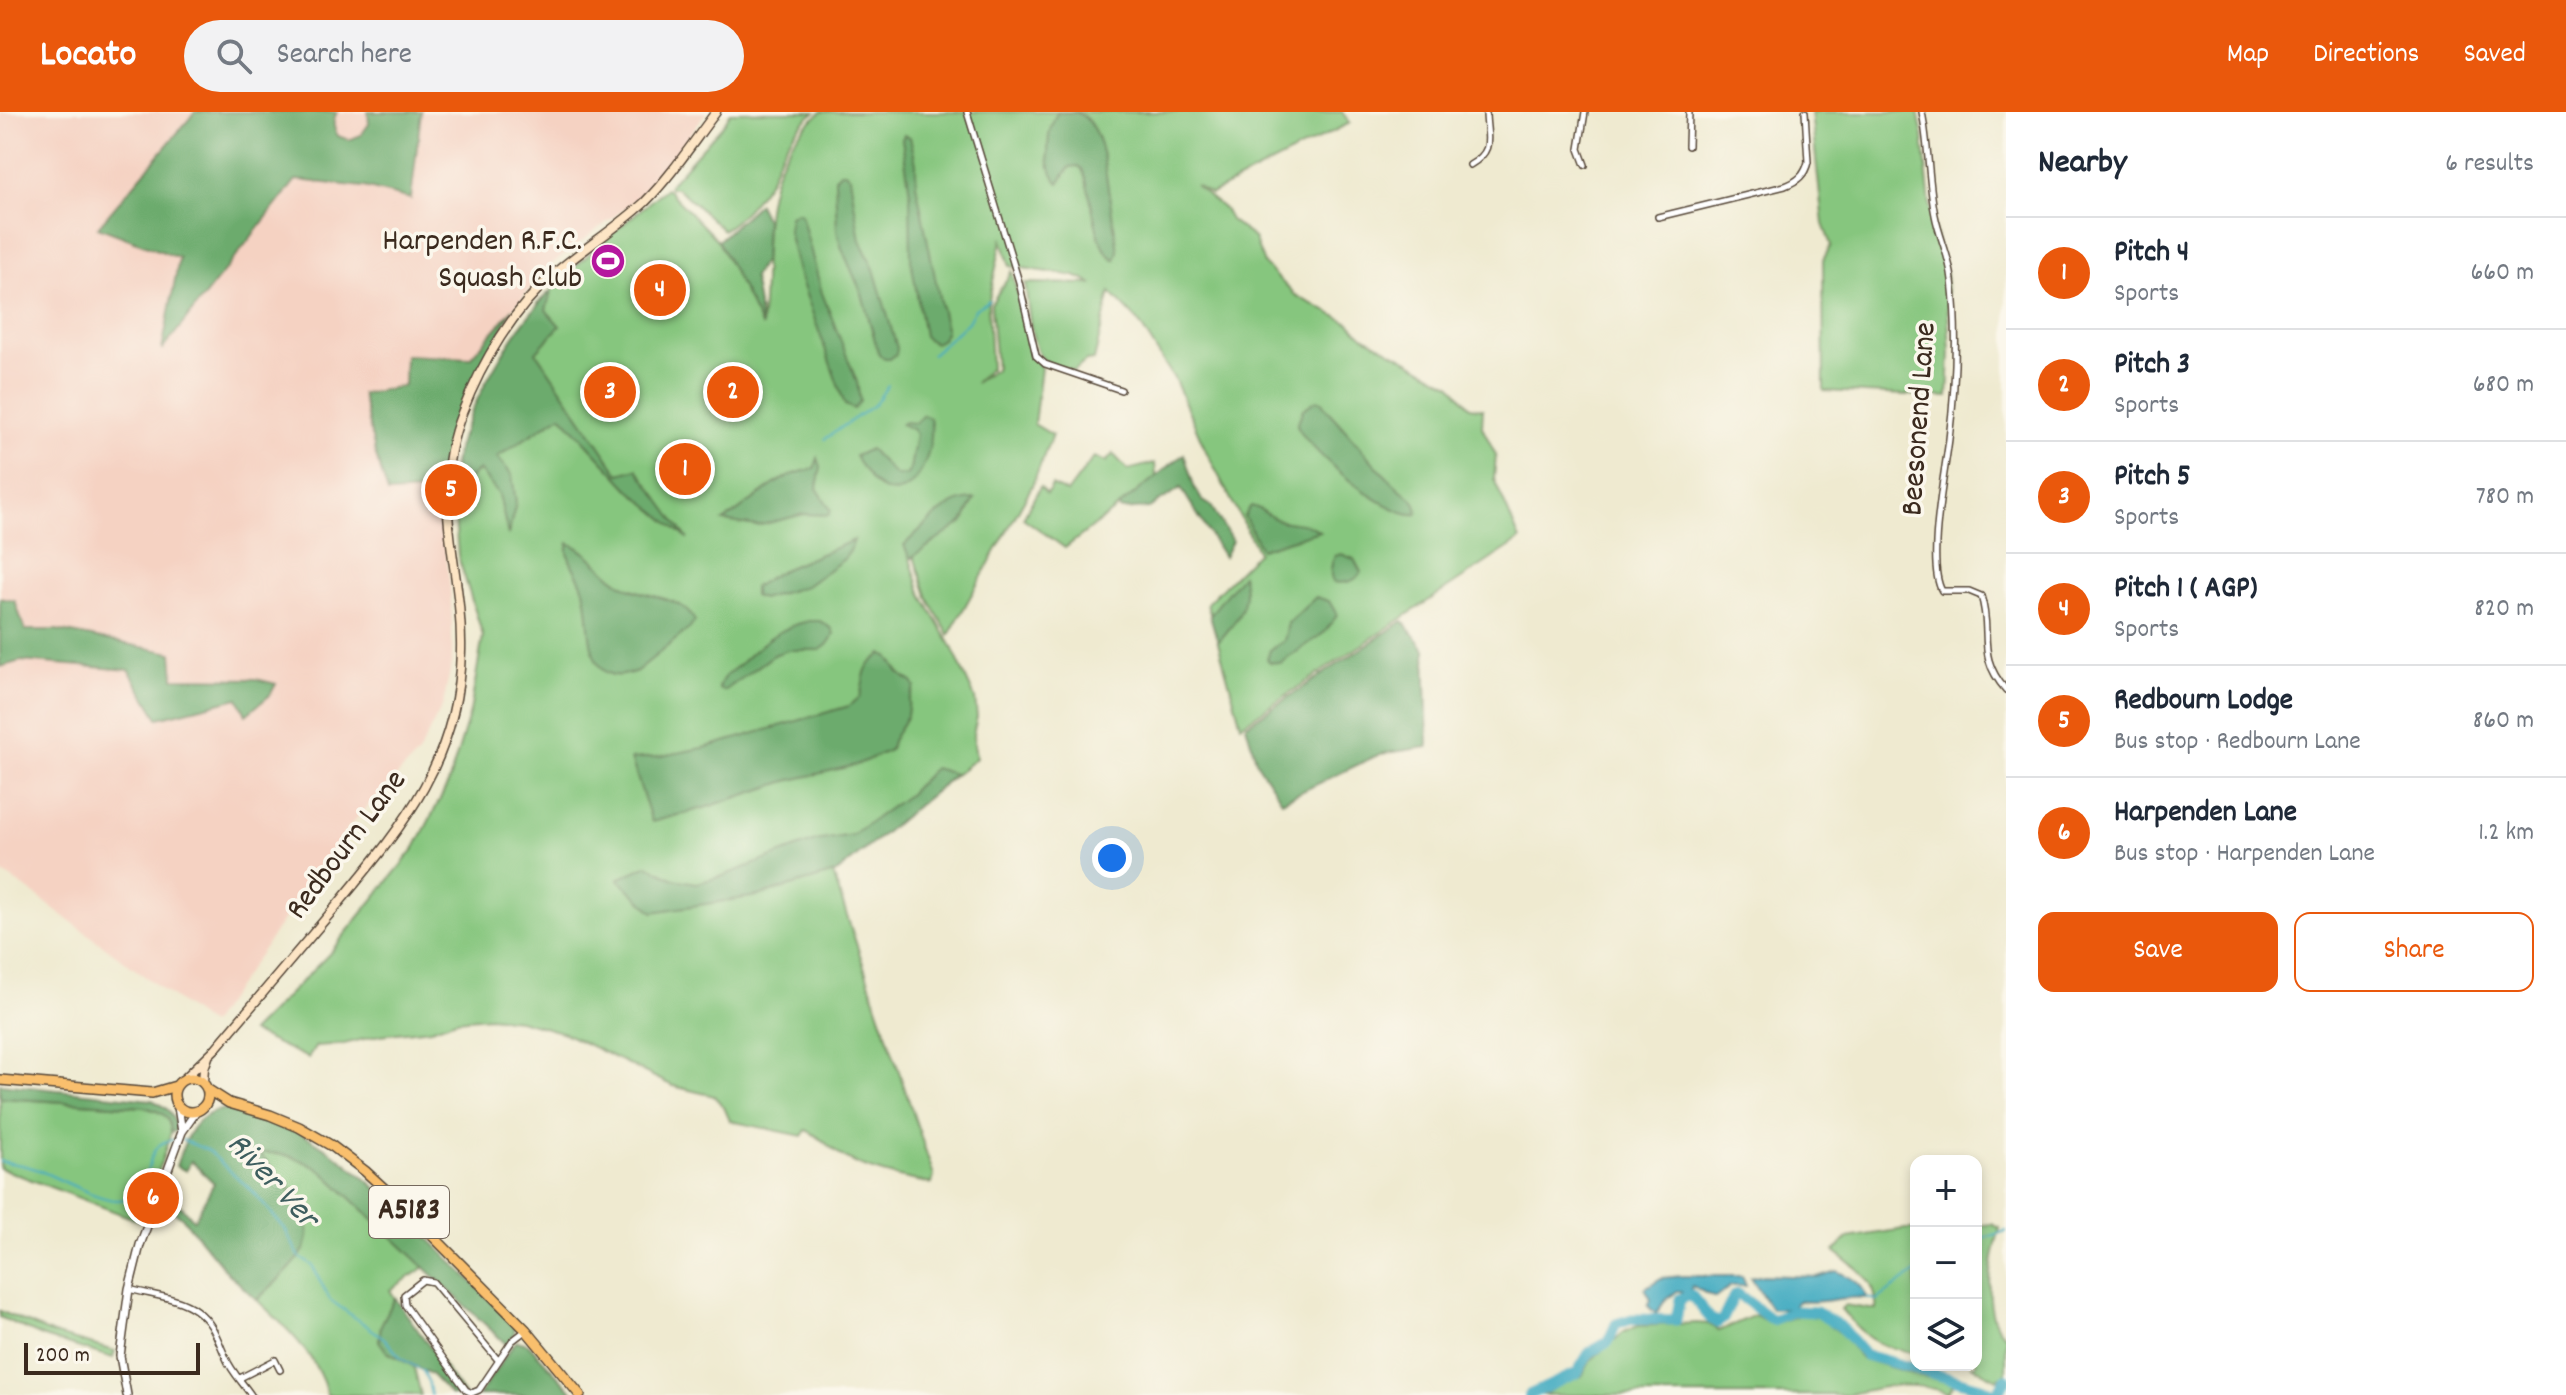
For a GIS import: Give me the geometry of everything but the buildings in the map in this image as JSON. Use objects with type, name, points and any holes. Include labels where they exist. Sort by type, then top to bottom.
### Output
[{"type":"main road","name":"Redbourn Lane","points":[[180,1083],[208,1056],[387,845],[416,805],[436,765],[454,707],[460,656],[459,607],[446,512],[447,465],[461,414],[480,373],[530,297],[555,272],[646,201],[716,112]]},
{"type":"main road","name":"Redbourn Lane","points":[[205,1086],[203,1072],[208,1056]]},
{"type":"main road","points":[[0,1080],[152,1093],[188,1112],[200,1109],[208,1098],[205,1086],[193,1078],[152,1093]]},
{"type":"main road","points":[[177,1106],[173,1094],[180,1083]]},
{"type":"main road","name":"A5183","points":[[205,1086],[229,1103],[299,1127],[347,1157],[402,1205],[526,1330],[580,1395]]},
{"type":"main road","name":"A5183","points":[[200,1109],[229,1103]]},
{"type":"street","points":[[967,112],[1019,282],[1036,356],[1045,364],[1121,390]]},
{"type":"street","points":[[1470,165],[1479,160],[1488,147],[1486,112]]},
{"type":"street","points":[[1585,112],[1579,149],[1585,165]]},
{"type":"street","points":[[1688,146],[1689,112]]},
{"type":"street","points":[[1658,217],[1785,186],[1798,180],[1808,162],[1805,112]]},
{"type":"street","name":"Beesonend Lane","points":[[1922,112],[1935,218],[1952,280],[1952,401],[1938,508],[1936,551],[1939,585],[1942,591],[1969,591],[1981,596],[1988,659],[2006,690]]},
{"type":"street","points":[[177,1106],[180,1135]]},
{"type":"street","points":[[127,1395],[120,1356],[129,1289],[140,1245],[180,1135],[200,1109]]},
{"type":"street","points":[[498,1360],[433,1282],[423,1280],[404,1295],[405,1305],[468,1392],[474,1394],[512,1341],[526,1330]]},
{"type":"street","points":[[129,1289],[194,1308],[204,1316],[219,1337],[226,1359],[250,1395]]},
{"type":"street","points":[[240,1378],[275,1360],[280,1370]]},
{"type":"shaded area","points":[[0,112],[706,112],[671,162],[636,200],[548,267],[513,309],[457,413],[443,462],[441,523],[450,585],[452,661],[443,704],[418,754],[350,825],[210,1025],[0,871]]},
{"type":"green space","points":[[195,112],[337,112],[334,121],[336,133],[349,140],[361,135],[369,124],[368,112],[421,112],[411,199],[364,187],[296,180],[162,350],[179,258],[98,227]]},
{"type":"green space","points":[[731,112],[815,112],[789,141],[770,179],[755,200],[723,230],[683,193],[669,185],[724,124]]},
{"type":"green space","points":[[821,112],[1342,112],[1350,123],[1211,194],[1195,185],[1224,209],[1230,220],[1254,238],[1264,264],[1296,296],[1350,323],[1363,336],[1452,385],[1470,407],[1483,409],[1482,427],[1496,455],[1494,479],[1520,540],[1241,725],[1207,603],[1258,552],[1206,451],[1175,380],[1138,321],[1110,292],[1094,360],[1086,361],[1074,371],[1043,359],[1032,334],[1025,283],[1093,284],[1075,276],[1010,266],[1002,240],[988,304],[991,368],[975,383],[996,369],[991,304],[1012,271],[1030,348],[1041,368],[1034,424],[1052,435],[1032,486],[949,635],[928,598],[914,557],[910,559],[922,595],[951,645],[975,698],[977,717],[973,735],[976,758],[833,874],[934,1176],[932,1184],[857,1164],[806,1130],[802,1136],[730,1121],[724,1107],[714,1096],[673,1086],[564,1033],[519,1020],[489,1017],[456,1020],[431,1029],[316,1046],[308,1058],[251,1032],[329,954],[415,848],[448,784],[470,712],[483,636],[458,556],[453,491],[497,457],[561,415],[631,491],[685,535],[619,475],[535,351],[538,303],[595,248],[666,188],[718,241],[761,325],[765,238],[773,184],[783,158],[798,134]]},
{"type":"green space","points":[[1058,112],[1083,116],[1098,138],[1118,251],[1115,260],[1102,244],[1082,169],[1070,167],[1059,183],[1050,168],[1049,138]]},
{"type":"green space","points":[[1811,112],[1918,112],[1931,216],[1946,274],[1950,353],[1948,397],[1824,391],[1823,260],[1831,245],[1823,224]]},
{"type":"green space","points":[[904,135],[910,137],[916,163],[916,184],[946,331],[942,339],[935,343],[924,336],[911,260],[910,193],[902,139]]},
{"type":"green space","points":[[840,172],[850,177],[860,240],[874,269],[897,348],[890,359],[879,355],[862,294],[837,231],[835,178]]},
{"type":"green space","points":[[758,204],[766,220],[764,261],[753,277],[762,327],[718,241]]},
{"type":"green space","points":[[797,212],[801,214],[822,293],[857,382],[860,401],[854,409],[845,405],[798,272],[788,231],[790,216]]},
{"type":"green space","points":[[551,291],[546,310],[560,326],[536,352],[619,474],[637,469],[688,539],[631,491],[561,415],[497,457],[512,475],[516,503],[508,535],[499,495],[479,470],[453,491],[455,459],[461,438],[481,393],[521,326]]},
{"type":"green space","points":[[513,309],[457,413],[443,462],[441,523],[424,491],[388,493],[362,394],[404,386],[405,355],[470,358]]},
{"type":"green space","points":[[1317,400],[1385,475],[1414,500],[1417,514],[1388,506],[1369,495],[1304,437],[1297,425],[1303,409]]},
{"type":"green space","points":[[923,415],[930,418],[931,431],[925,462],[909,486],[899,491],[886,491],[870,479],[855,456],[870,449],[896,476],[906,475],[910,470],[916,434],[901,424],[915,423]]},
{"type":"green space","points":[[1113,454],[1128,470],[1155,463],[1156,478],[1065,548],[1023,518],[1040,487],[1047,494],[1052,485],[1067,493],[1094,457],[1106,462]]},
{"type":"green space","points":[[1184,454],[1195,489],[1202,500],[1211,506],[1232,541],[1224,557],[1181,488],[1149,508],[1121,510],[1118,507]]},
{"type":"green space","points":[[818,458],[821,467],[817,488],[831,510],[829,515],[804,514],[757,526],[723,521],[777,482],[814,469]]},
{"type":"green space","points":[[975,499],[963,522],[910,559],[904,545],[928,522],[955,503]]},
{"type":"green space","points":[[1251,506],[1280,520],[1308,525],[1319,531],[1261,549],[1244,516]]},
{"type":"green space","points":[[854,540],[844,559],[806,586],[762,599],[754,596],[754,587],[780,571]]},
{"type":"green space","points":[[569,543],[629,588],[683,607],[695,621],[637,671],[619,675],[606,673],[593,651],[584,590],[568,554]]},
{"type":"green space","points":[[1341,554],[1354,559],[1361,572],[1349,582],[1333,582],[1332,562],[1335,556]]},
{"type":"green space","points":[[1242,575],[1244,603],[1218,642],[1210,615]]},
{"type":"green space","points":[[1316,597],[1329,601],[1337,615],[1325,632],[1281,663],[1270,662],[1267,659],[1270,650],[1284,641],[1288,623]]},
{"type":"green space","points":[[0,598],[15,601],[25,630],[57,630],[172,653],[174,678],[256,679],[276,684],[270,695],[246,715],[238,698],[158,718],[129,670],[21,661],[0,667]]},
{"type":"green space","points":[[809,621],[820,621],[832,629],[834,635],[827,645],[820,650],[788,650],[774,655],[724,691],[719,689],[726,676],[762,644],[779,632]]},
{"type":"green space","points":[[1403,621],[1425,650],[1428,747],[1380,754],[1282,801],[1257,763],[1246,725]]},
{"type":"green space","points":[[882,654],[888,656],[915,687],[907,716],[890,750],[856,765],[787,781],[652,822],[631,759],[707,747],[849,706],[860,697],[867,668]]},
{"type":"green space","points":[[934,768],[955,774],[838,872],[758,896],[653,912],[618,879],[648,865],[674,879],[697,883],[815,841],[852,835],[908,795]]},
{"type":"green space","points":[[0,1084],[152,1100],[169,1112],[176,1131],[171,1132],[163,1114],[144,1107],[0,1098]]},
{"type":"green space","points":[[0,1098],[144,1107],[163,1114],[171,1132],[142,1222],[0,1168]]},
{"type":"green space","points":[[224,1109],[283,1125],[311,1139],[361,1175],[515,1326],[514,1335],[506,1344],[323,1172],[284,1155],[259,1153],[303,1211],[308,1238],[294,1264],[257,1300],[228,1273],[182,1217],[171,1210],[174,1204],[182,1207],[194,1220],[214,1183],[191,1161],[186,1171],[176,1166],[192,1130],[205,1117]]},
{"type":"green space","points":[[258,1152],[292,1157],[323,1172],[425,1267],[390,1290],[395,1298],[381,1325],[379,1340],[387,1352],[414,1367],[421,1395],[327,1395],[309,1355],[257,1300],[295,1262],[292,1190]]},
{"type":"green space","points":[[1992,1224],[2000,1228],[1991,1269],[1990,1300],[1998,1327],[2006,1336],[2006,1375],[1997,1379],[1982,1371],[1982,1225]]},
{"type":"green space","points":[[1910,1229],[1910,1352],[1873,1340],[1841,1309],[1845,1305],[1876,1310],[1870,1283],[1834,1251],[1848,1238]]},
{"type":"green space","points":[[395,1298],[464,1395],[451,1395],[431,1374],[387,1352],[379,1341],[381,1325]]},
{"type":"green space","points":[[0,1311],[53,1334],[115,1351],[113,1358],[44,1337],[0,1317]]},
{"type":"green space","points":[[1804,1314],[1820,1318],[1843,1335],[1860,1358],[1915,1375],[1955,1382],[1947,1393],[1909,1386],[1885,1387],[1847,1395],[1544,1395],[1562,1383],[1582,1376],[1591,1360],[1624,1332],[1638,1326],[1697,1323],[1708,1324],[1719,1331],[1755,1315],[1772,1324]]},
{"type":"green space","points":[[517,1341],[528,1344],[576,1395],[479,1395]]},
{"type":"water","points":[[1836,1271],[1859,1284],[1866,1298],[1798,1301],[1791,1309],[1771,1309],[1751,1278],[1763,1275],[1817,1277]]},
{"type":"water","points":[[1742,1276],[1746,1286],[1731,1286],[1715,1298],[1692,1286],[1691,1295],[1680,1299],[1682,1291],[1677,1291],[1656,1314],[1648,1306],[1651,1299],[1645,1288],[1661,1278]]},
{"type":"waterway","points":[[932,354],[968,322],[975,309],[989,300]]},
{"type":"waterway","points":[[825,439],[875,404],[888,385]]},
{"type":"waterway","name":"River Ver","points":[[0,1161],[32,1168],[89,1193],[118,1200],[131,1197],[140,1190],[155,1149],[176,1140]]},
{"type":"waterway","name":"River Ver","points":[[182,1140],[207,1150],[250,1189],[285,1229],[300,1258],[312,1265],[330,1300],[384,1338],[402,1359],[423,1371],[431,1395]]},
{"type":"waterway","points":[[1982,1239],[2006,1231]]},
{"type":"waterway","points":[[1866,1298],[1877,1300],[1910,1276]]},
{"type":"waterway","name":"River Ver","points":[[1529,1395],[1577,1373],[1589,1353],[1608,1342],[1616,1324],[1632,1319],[1676,1320],[1680,1299],[1691,1295],[1717,1323],[1723,1319],[1734,1296],[1738,1294],[1772,1320],[1795,1311],[1816,1312],[1840,1326],[1865,1355],[1981,1387],[1996,1394],[2006,1379]]},
{"type":"place","name":"Harpenden R.F.C. Squash Club","points":[[608,261]]},
{"type":"place","name":"Pitch 1 ( AGP)","points":[[660,290]]},
{"type":"place","name":"Pitch 5","points":[[610,392]]},
{"type":"place","name":"Pitch 3","points":[[733,392]]},
{"type":"place","name":"Pitch 4","points":[[685,469]]},
{"type":"place","name":"Redbourn Lodge","points":[[451,490]]},
{"type":"place","name":"Harpenden Lane","points":[[153,1198]]}]
